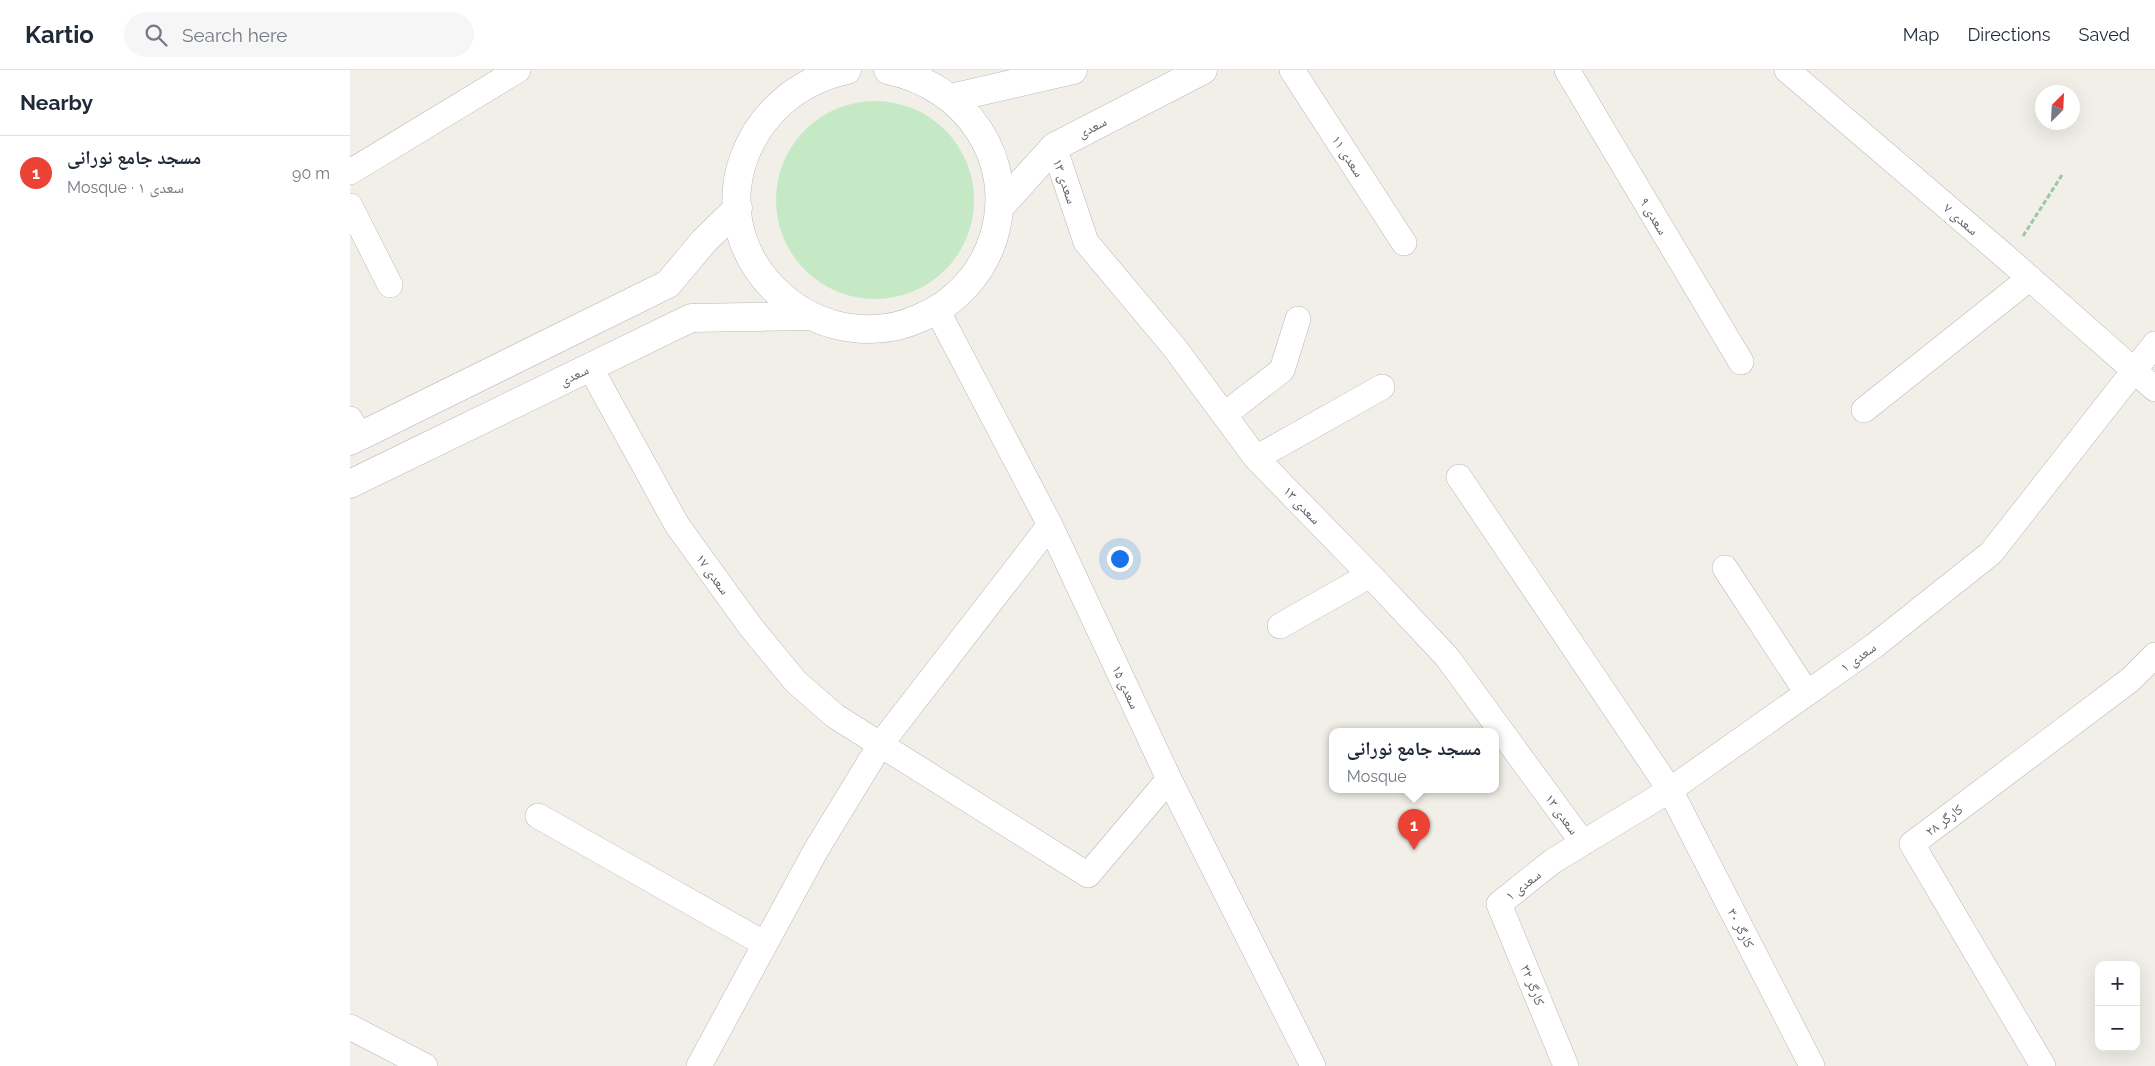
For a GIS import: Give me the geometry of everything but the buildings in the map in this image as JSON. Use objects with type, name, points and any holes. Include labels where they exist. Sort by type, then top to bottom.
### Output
[{"type":"main road","points":[[838,71],[813,80],[793,92],[764,118],[743,158],[738,185],[738,208],[744,238],[750,255],[759,271],[783,298],[810,316],[839,326],[875,329],[910,322],[937,310],[963,289],[980,268],[994,235],[999,208],[996,173],[988,147],[975,123],[951,98],[916,74],[888,70]]},
{"type":"main road","points":[[951,98],[1030,75],[1073,70]]},
{"type":"main road","name":"سعدی","points":[[999,208],[1054,147],[1203,70]]},
{"type":"main road","points":[[353,432],[668,284],[704,241],[738,208]]},
{"type":"main road","name":"سعدی","points":[[350,484],[691,318],[810,316]]},
{"type":"street","points":[[350,172],[518,70]]},
{"type":"street","name":"سعدی ۱۱","points":[[1292,70],[1404,243]]},
{"type":"street","name":"سعدی ۹","points":[[1567,70],[1741,362]]},
{"type":"street","name":"سعدی ۷","points":[[1787,70],[2030,278],[2155,389]]},
{"type":"street","name":"سعدی ۱۳","points":[[1054,147],[1086,242],[1174,347],[1256,458],[1447,657],[1492,728]]},
{"type":"street","points":[[350,206],[390,285]]},
{"type":"street","points":[[1864,410],[2030,278]]},
{"type":"street","name":"سعدی ۱۵","points":[[937,310],[1050,526],[1169,779],[1313,1066]]},
{"type":"street","points":[[1224,415],[1282,370],[1298,319]]},
{"type":"street","name":"سعدی ۱","points":[[1499,904],[1553,861],[1670,790],[1874,646],[1991,553],[2155,344]]},
{"type":"street","name":"سعدی ۱۷","points":[[590,367],[678,525],[750,626],[796,682],[835,716],[1088,875],[1169,779]]},
{"type":"street","points":[[1256,458],[1382,387]]},
{"type":"street","name":"کارگر ۳۰","points":[[1458,477],[1670,790],[1812,1066]]},
{"type":"street","points":[[699,1066],[816,850],[880,745],[1050,526]]},
{"type":"street","points":[[1725,568],[1808,693]]},
{"type":"street","points":[[1280,626],[1370,575]]},
{"type":"street","name":"کارگر ۲۸","points":[[2043,1066],[1912,844],[2130,680],[2155,655]]},
{"type":"street","name":"سعدی ۱۳","points":[[1501,742],[1583,843]]},
{"type":"street","points":[[538,816],[765,944]]},
{"type":"street","name":"کارگر ۳۲","points":[[1499,904],[1566,1066]]},
{"type":"street","points":[[350,1027],[425,1066]]},
{"type":"path","points":[[2008,260],[2062,175]]},
{"type":"green space","points":[[875,101],[894,103],[913,109],[930,118],[945,130],[957,145],[966,162],[972,181],[974,200],[972,219],[966,238],[957,255],[945,270],[930,282],[913,291],[894,297],[875,299],[856,297],[837,291],[820,282],[805,270],[793,255],[784,238],[778,219],[776,200],[778,181],[784,162],[793,145],[805,130],[820,118],[837,109],[856,103]]},
{"type":"place","name":"مسجد جامع نورانی","points":[[1414,850]]}]
